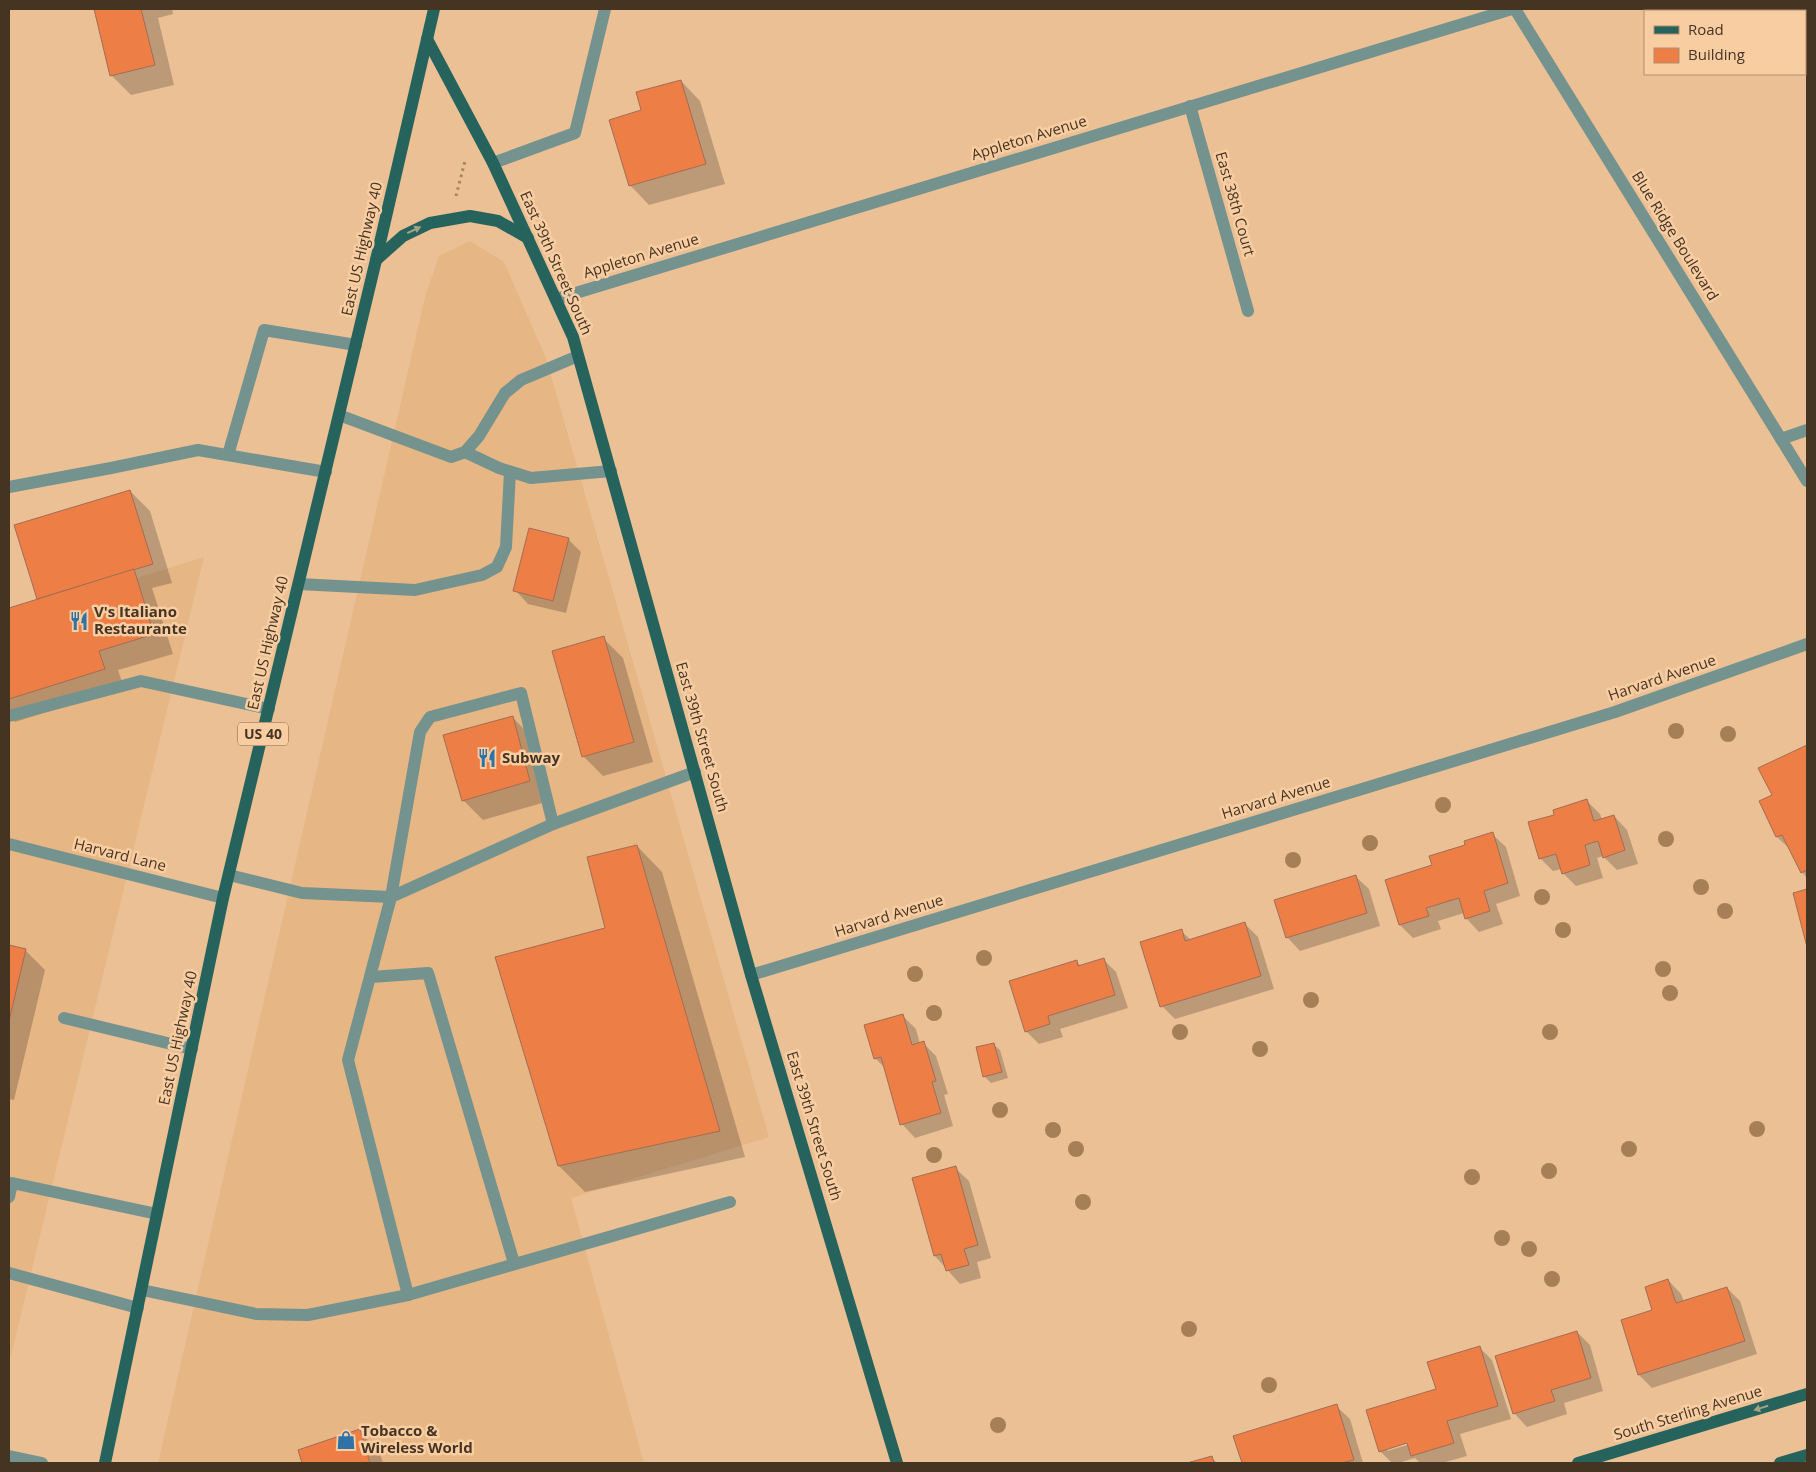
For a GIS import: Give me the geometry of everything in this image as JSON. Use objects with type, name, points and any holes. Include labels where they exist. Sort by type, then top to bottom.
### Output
[{"type":"main road","name":"East US Highway 40","points":[[105,1463],[224,898],[434,9]]},
{"type":"main road","name":"East 39th Street South","points":[[427,39],[493,163],[573,337],[752,975],[897,1463]]},
{"type":"main road","points":[[376,260],[403,236],[430,223],[470,216],[498,221],[528,238]]},
{"type":"main road","name":"South Sterling Avenue","points":[[1578,1463],[1807,1394]]},
{"type":"main road","points":[[1780,1463],[1807,1455]]},
{"type":"street","points":[[493,163],[575,133],[605,9]]},
{"type":"street","name":"Appleton Avenue","points":[[556,299],[1513,9]]},
{"type":"street","name":"Blue Ridge Boulevard","points":[[1513,9],[1807,481]]},
{"type":"street","name":"East 38th Court","points":[[1190,106],[1248,312]]},
{"type":"street","points":[[228,455],[264,330],[356,345]]},
{"type":"street","points":[[339,414],[451,457],[465,452],[479,436],[505,394],[521,380],[578,356]]},
{"type":"street","points":[[1781,439],[1807,430]]},
{"type":"street","points":[[9,486],[198,450],[326,472]]},
{"type":"street","points":[[465,452],[510,472],[531,478],[610,471]]},
{"type":"street","points":[[299,584],[416,590],[482,574],[497,566],[506,547],[510,472]]},
{"type":"street","name":"Harvard Avenue","points":[[752,975],[1615,712],[1807,644]]},
{"type":"street","points":[[9,716],[141,681],[269,709]]},
{"type":"street","points":[[408,1295],[348,1060],[391,897],[420,732],[430,717],[521,692],[553,824]]},
{"type":"street","points":[[230,875],[302,893],[391,897],[553,824],[695,772]]},
{"type":"street","name":"Harvard Lane","points":[[9,844],[224,898]]},
{"type":"street","points":[[371,977],[428,973],[514,1264]]},
{"type":"street","points":[[64,1018],[192,1049]]},
{"type":"street","points":[[9,1197],[12,1183],[157,1214]]},
{"type":"street","points":[[142,1290],[256,1314],[308,1315],[408,1295],[730,1202]]},
{"type":"street","points":[[9,1273],[138,1308]]},
{"type":"street","points":[[9,1456],[42,1463]]},
{"type":"path","points":[[454,202],[466,154]]},
{"type":"shaded area","points":[[470,241],[504,262],[546,358],[769,1137],[571,1198],[644,1463],[158,1463],[425,297],[439,256]]},
{"type":"shaded area","points":[[204,557],[9,1364],[9,618]]},
{"type":"building","points":[[94,9],[141,9],[155,65],[110,76]]},
{"type":"building","points":[[681,80],[706,164],[629,186],[609,120],[641,110],[636,92]]},
{"type":"building","points":[[130,490],[153,564],[37,599],[14,525]]},
{"type":"building","points":[[529,528],[569,538],[553,601],[513,591]]},
{"type":"building","name":"V's Italiano Restaurante","points":[[134,569],[154,634],[99,651],[105,669],[9,699],[9,608]]},
{"type":"building","points":[[604,636],[634,742],[582,757],[552,651]]},
{"type":"building","name":"Subway","points":[[513,716],[530,781],[462,801],[443,735]]},
{"type":"building","points":[[1807,745],[1807,870],[1801,873],[1782,835],[1776,837],[1759,801],[1772,795],[1758,768]]},
{"type":"building","points":[[1587,799],[1594,821],[1614,815],[1625,850],[1603,858],[1598,841],[1585,845],[1590,865],[1562,874],[1556,854],[1539,859],[1528,822],[1554,815],[1553,810]]},
{"type":"building","points":[[1493,832],[1508,883],[1484,891],[1490,911],[1465,919],[1459,898],[1426,908],[1429,916],[1399,925],[1385,880],[1432,865],[1429,856],[1465,845],[1464,841]]},
{"type":"building","points":[[637,845],[720,1131],[558,1166],[495,957],[605,928],[587,857]]},
{"type":"building","points":[[1356,875],[1367,913],[1286,938],[1274,900]]},
{"type":"building","points":[[1807,889],[1807,947],[1793,893]]},
{"type":"building","points":[[1245,922],[1261,976],[1160,1007],[1140,942],[1182,929],[1185,941]]},
{"type":"building","points":[[9,945],[26,949],[9,1021]]},
{"type":"building","points":[[1104,958],[1115,995],[1048,1016],[1050,1024],[1025,1032],[1009,981],[1077,960],[1078,966]]},
{"type":"building","points":[[903,1014],[912,1045],[924,1041],[936,1081],[932,1082],[941,1113],[900,1125],[881,1057],[874,1059],[864,1025]]},
{"type":"building","points":[[994,1043],[1002,1072],[983,1077],[976,1047]]},
{"type":"building","points":[[956,1166],[978,1245],[964,1249],[969,1265],[946,1271],[941,1254],[934,1256],[912,1178]]},
{"type":"building","points":[[1668,1279],[1676,1303],[1727,1287],[1745,1341],[1638,1375],[1621,1320],[1652,1310],[1645,1287]]},
{"type":"building","points":[[1577,1331],[1591,1378],[1551,1390],[1555,1401],[1513,1414],[1495,1356]]},
{"type":"building","points":[[1480,1346],[1498,1406],[1447,1421],[1454,1443],[1411,1456],[1407,1443],[1379,1452],[1366,1410],[1436,1389],[1427,1362]]},
{"type":"building","points":[[1337,1404],[1354,1460],[1341,1463],[1242,1463],[1233,1436]]},
{"type":"building","name":"Tobacco & Wireless World","points":[[360,1429],[370,1463],[302,1463],[298,1450]]},
{"type":"building","points":[[1212,1456],[1214,1463],[1187,1463]]},
{"type":"place","name":"V's Italiano Restaurante","points":[[79,621]]},
{"type":"place","name":"Subway","points":[[487,758]]},
{"type":"place","name":"Tobacco & Wireless World","points":[[346,1440]]}]
